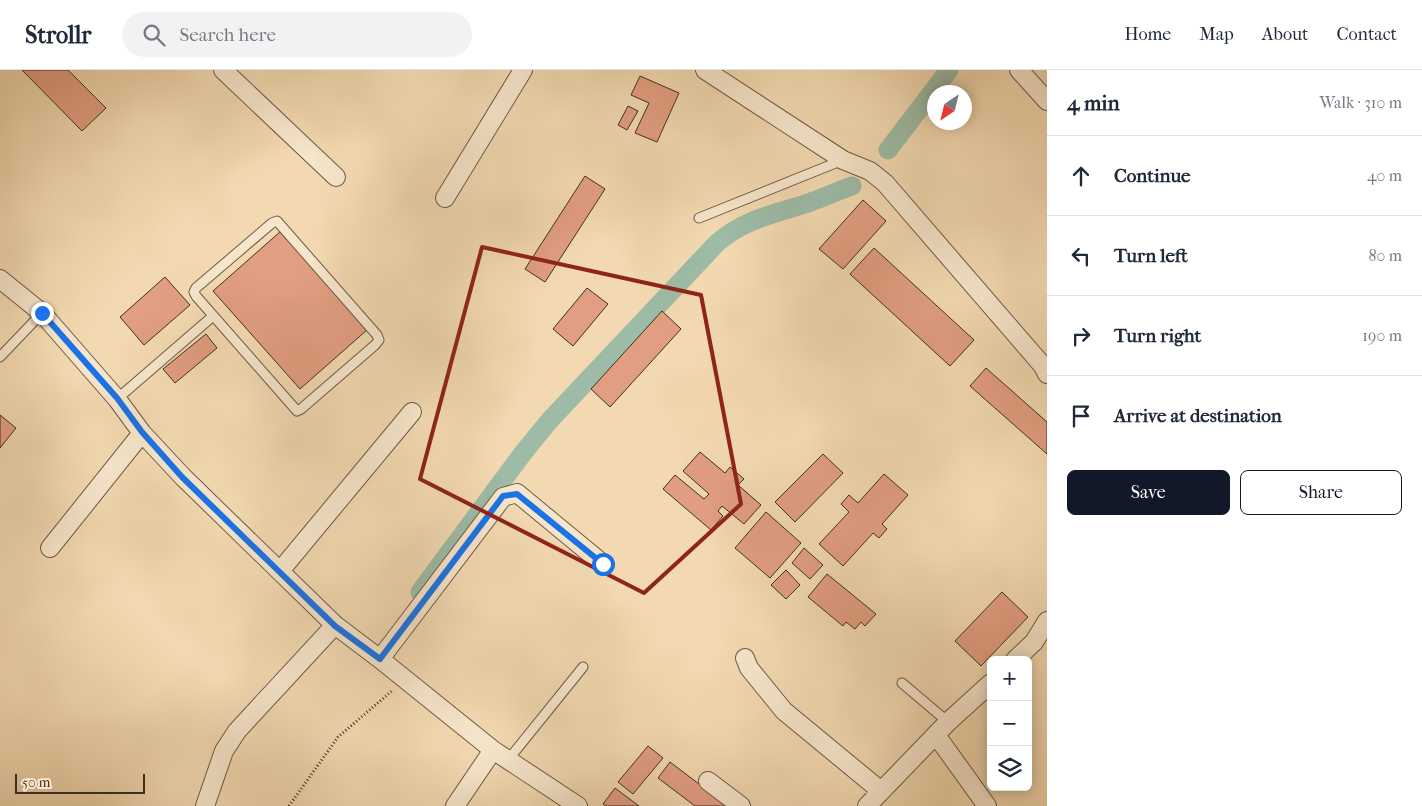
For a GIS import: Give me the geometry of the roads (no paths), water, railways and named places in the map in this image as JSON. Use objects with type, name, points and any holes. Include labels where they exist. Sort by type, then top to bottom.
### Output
[{"type":"street","points":[[223,70],[336,177]]},
{"type":"street","points":[[445,198],[523,70]]},
{"type":"street","points":[[705,70],[843,160],[870,171],[885,182],[1046,367]]},
{"type":"street","points":[[1019,70],[1047,101]]},
{"type":"street","points":[[0,278],[42,313],[117,398],[142,432],[182,477],[335,626],[380,659],[501,755],[578,806]]},
{"type":"street","points":[[280,571],[412,412]]},
{"type":"street","points":[[50,548],[142,432]]},
{"type":"street","points":[[380,659],[503,496],[517,494],[603,564]]},
{"type":"street","points":[[1022,656],[1041,644],[1047,621]]},
{"type":"street","points":[[205,806],[224,751],[237,731],[335,626]]},
{"type":"street","points":[[746,658],[749,668],[784,711],[881,791]]},
{"type":"street","points":[[867,806],[948,722],[987,687]]},
{"type":"street","points":[[936,736],[987,806]]},
{"type":"street","points":[[455,806],[501,755]]},
{"type":"street","points":[[708,781],[742,806]]},
{"type":"lane","points":[[699,218],[843,160]]},
{"type":"lane","points":[[277,221],[377,335],[379,340],[297,411],[213,316],[196,296],[194,292],[196,288],[272,223],[277,221]]},
{"type":"lane","points":[[0,357],[42,313]]},
{"type":"lane","points":[[117,398],[213,316]]},
{"type":"lane","points":[[501,755],[583,667]]},
{"type":"lane","points":[[902,683],[948,722]]},
{"type":"waterway","points":[[888,150],[949,70]]},
{"type":"waterway","points":[[420,592],[523,453],[550,420],[717,243],[738,228],[749,223],[852,186]]}]
